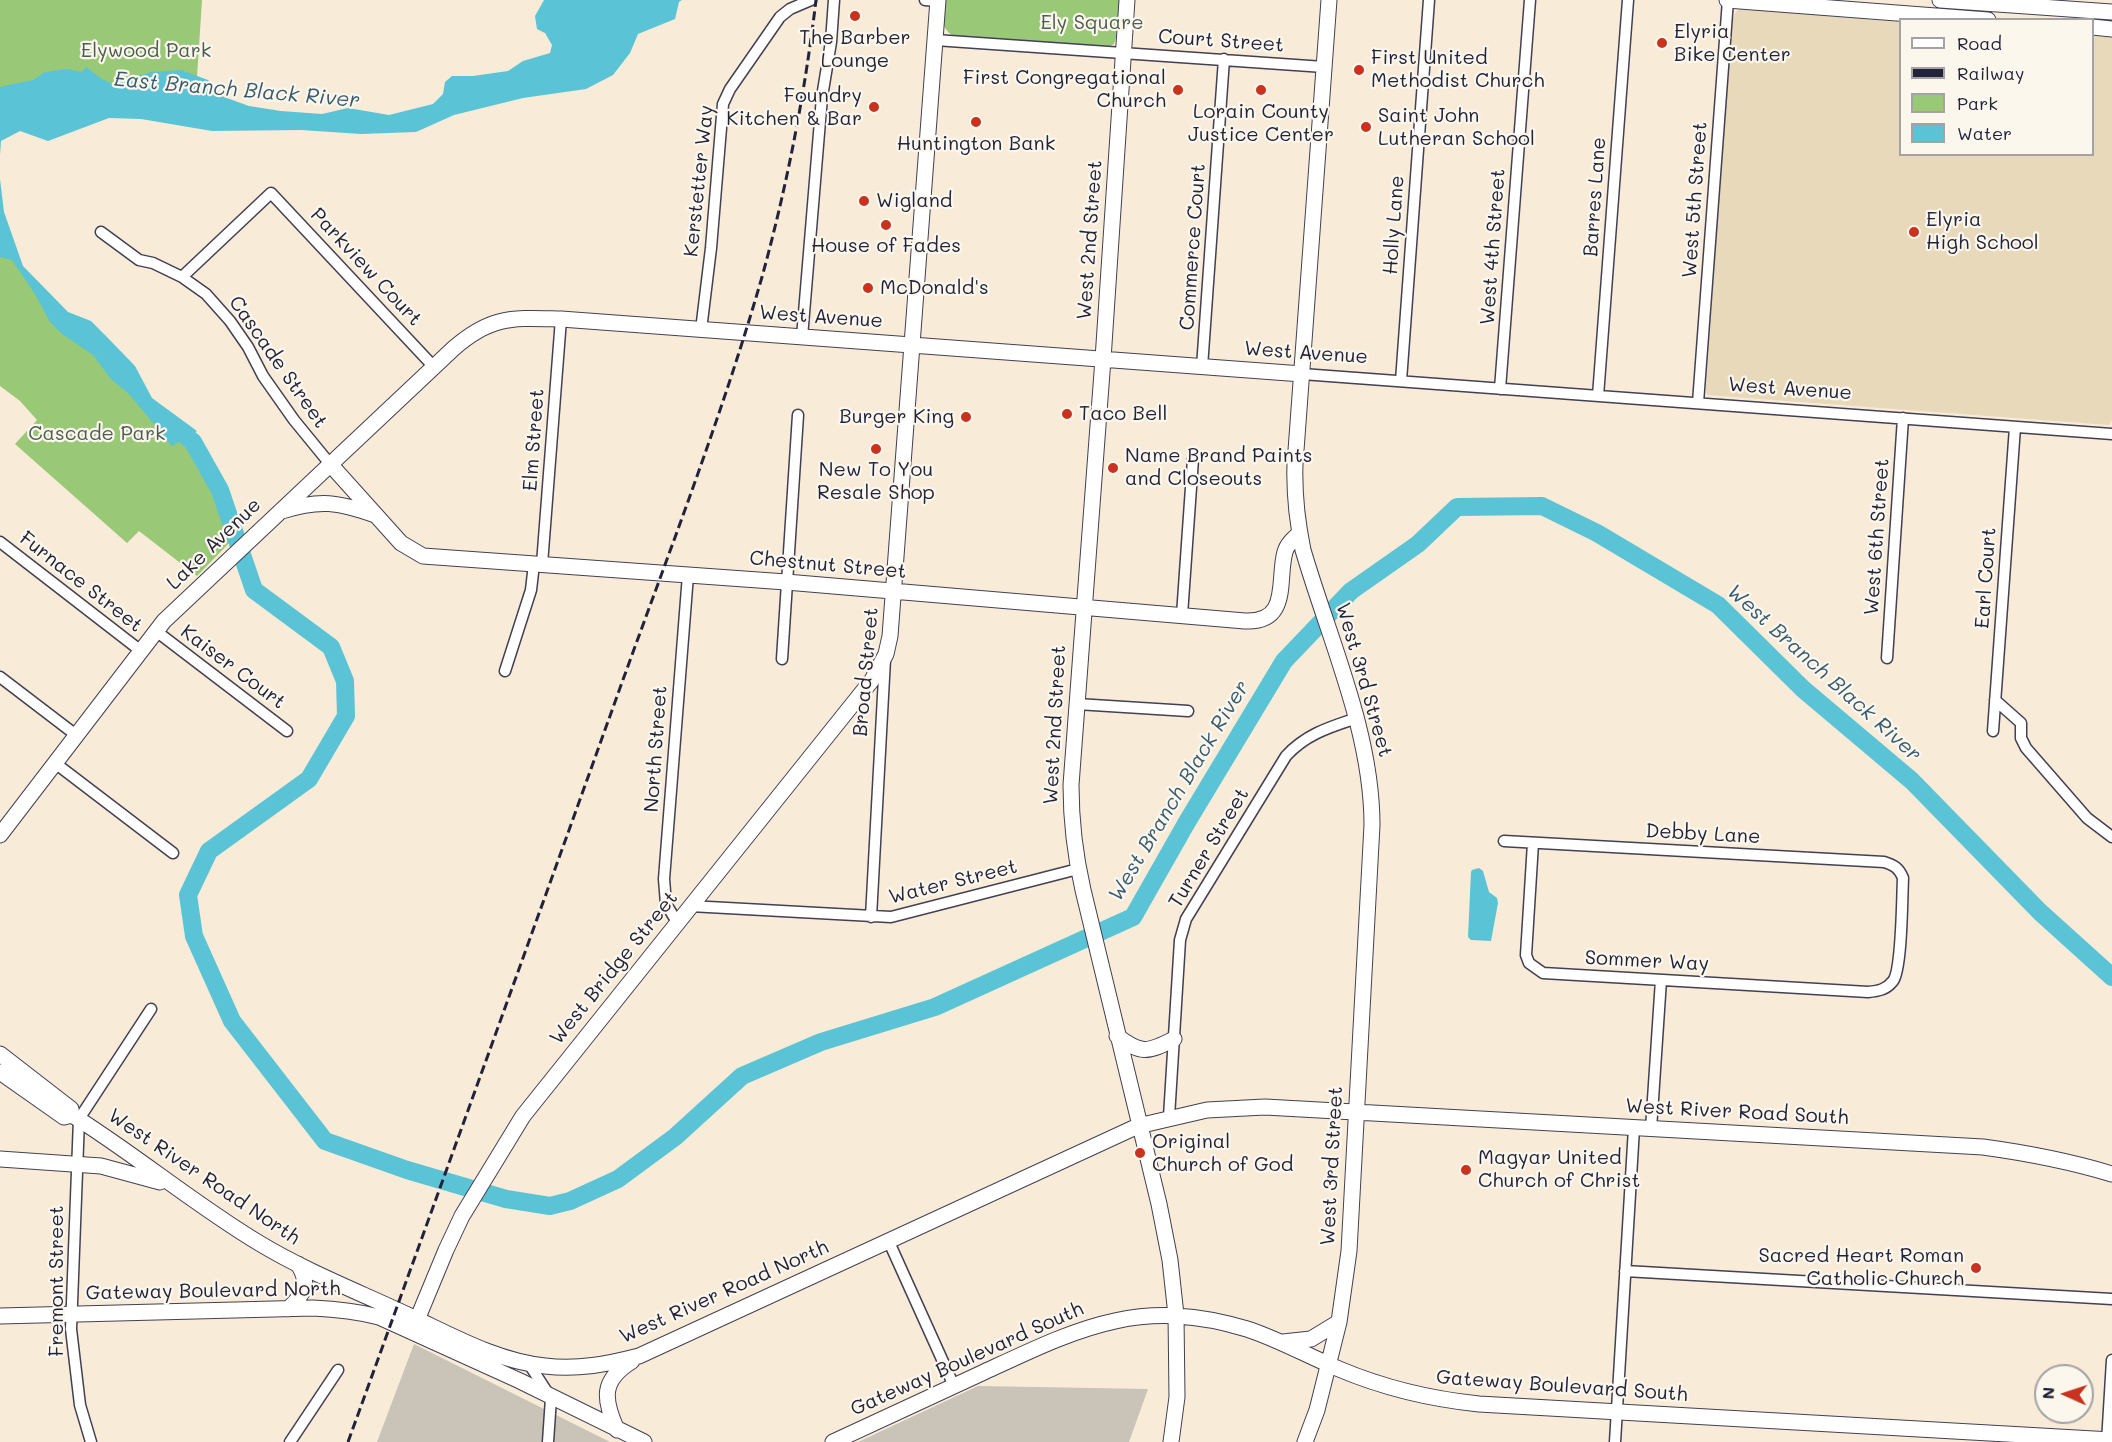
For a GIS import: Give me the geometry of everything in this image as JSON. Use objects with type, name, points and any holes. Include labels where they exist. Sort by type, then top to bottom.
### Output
[{"type":"main road","name":"Broad Street","points":[[886,654],[890,636],[935,40],[933,0]]},
{"type":"main road","name":"West 2nd Street","points":[[1127,0],[1103,359],[1083,607],[1071,785],[1071,817],[1078,869],[1138,1126],[1159,1204],[1170,1260],[1176,1315],[1177,1397],[1171,1442]]},
{"type":"main road","name":"West 3rd Street","points":[[1305,1442],[1317,1410],[1339,1322],[1349,1251],[1372,825],[1369,768],[1357,718],[1310,574],[1300,533],[1295,476],[1329,0]]},
{"type":"main road","points":[[1727,0],[1820,4],[1967,18]]},
{"type":"main road","points":[[1940,0],[2112,12]]},
{"type":"main road","points":[[2094,27],[2112,29]]},
{"type":"main road","name":"West Avenue","points":[[496,322],[516,317],[561,319],[1302,374]]},
{"type":"main road","name":"Lake Avenue","points":[[0,835],[164,621],[434,367],[473,333],[496,322]]},
{"type":"main road","name":"Chestnut Street","points":[[330,464],[401,543],[423,556],[786,582],[1251,621],[1268,615],[1281,597],[1285,551],[1300,533]]},
{"type":"main road","points":[[278,512],[303,504],[330,503],[348,505],[377,516]]},
{"type":"main road","name":"West Bridge Street","points":[[414,1326],[462,1216],[523,1116],[872,680],[886,654]]},
{"type":"main road","points":[[1117,1036],[1129,1045],[1143,1050],[1156,1049],[1174,1039]]},
{"type":"main road","name":"West River Road North","points":[[0,1054],[71,1109],[75,1117],[256,1241],[414,1326],[494,1354],[529,1364],[552,1367],[599,1366],[639,1356],[1138,1126],[1169,1117],[1236,1107],[1357,1112]]},
{"type":"main road","name":"West River Road North","points":[[0,1072],[64,1117],[75,1117]]},
{"type":"main road","name":"West River Road South","points":[[1357,1112],[1983,1147],[2030,1153],[2077,1163],[2112,1174]]},
{"type":"main road","points":[[0,1159],[78,1164],[122,1170],[180,1189]]},
{"type":"main road","points":[[288,1309],[300,1298],[304,1290],[304,1276],[298,1264]]},
{"type":"main road","name":"Gateway Boulevard North","points":[[0,1316],[339,1309],[414,1326],[551,1398]]},
{"type":"main road","name":"Gateway Boulevard South","points":[[833,1442],[1086,1327],[1132,1318],[1176,1315],[1228,1324],[1280,1342],[1375,1383],[1444,1400],[2109,1441]]},
{"type":"main road","points":[[1280,1342],[1311,1339],[1339,1322]]},
{"type":"main road","points":[[617,1430],[608,1406],[607,1394],[610,1379],[620,1368],[639,1356]]},
{"type":"main road","points":[[551,1398],[644,1442]]},
{"type":"street","name":"Kerstetter Way","points":[[701,330],[711,248],[723,104],[730,89],[780,17],[790,9],[811,0]]},
{"type":"street","points":[[802,337],[822,97],[831,42],[834,0]]},
{"type":"street","name":"Holly Lane","points":[[1401,381],[1429,0]]},
{"type":"street","name":"West 4th Street","points":[[1500,389],[1530,0]]},
{"type":"street","name":"Barres Lane","points":[[1598,396],[1628,0]]},
{"type":"street","name":"West 5th Street","points":[[1698,403],[1727,0]]},
{"type":"street","name":"Court Street","points":[[935,40],[1224,58],[1324,67]]},
{"type":"street","name":"Commerce Court","points":[[1202,367],[1224,58]]},
{"type":"street","name":"Parkview Court","points":[[182,277],[271,193],[434,367]]},
{"type":"street","name":"Cascade Street","points":[[101,232],[138,260],[153,263],[182,277],[207,294],[248,346],[263,376],[294,420],[330,464]]},
{"type":"street","name":"Elm Street","points":[[505,671],[538,564],[561,319]]},
{"type":"street","name":"West Avenue","points":[[1302,374],[2112,434]]},
{"type":"street","points":[[782,659],[798,415]]},
{"type":"street","name":"West 6th Street","points":[[1887,658],[1903,418]]},
{"type":"street","name":"Earl Court","points":[[1993,731],[2015,427]]},
{"type":"street","points":[[1182,615],[1193,459]]},
{"type":"street","name":"Furnace Street","points":[[1,545],[141,651]]},
{"type":"street","name":"North Street","points":[[677,922],[666,904],[664,879],[688,575]]},
{"type":"street","name":"Kaiser Court","points":[[156,631],[287,731]]},
{"type":"street","name":"Broad Street","points":[[871,916],[886,654]]},
{"type":"street","points":[[0,677],[76,735]]},
{"type":"street","points":[[1995,700],[2021,723],[2021,738],[2026,748],[2091,822],[2112,837]]},
{"type":"street","points":[[1077,704],[1188,711]]},
{"type":"street","name":"Turner Street","points":[[1169,1117],[1180,940],[1186,919],[1286,756],[1312,735],[1357,718]]},
{"type":"street","points":[[55,763],[173,854]]},
{"type":"street","name":"Debby Lane","points":[[1504,841],[1884,862],[1898,868],[1903,878],[1897,970],[1895,978],[1887,988]]},
{"type":"street","name":"Sommer Way","points":[[1533,843],[1526,951],[1529,963],[1540,972],[1868,992],[1887,988]]},
{"type":"street","name":"Water Street","points":[[690,906],[896,916],[1078,869]]},
{"type":"street","points":[[1652,1129],[1661,980]]},
{"type":"street","points":[[75,1117],[151,1009]]},
{"type":"street","name":"Fremont Street","points":[[75,1117],[78,1164],[71,1314],[77,1387],[90,1442]]},
{"type":"street","points":[[1615,1442],[1634,1128]]},
{"type":"street","points":[[889,1242],[954,1386]]},
{"type":"street","points":[[1625,1271],[2112,1299]]},
{"type":"street","points":[[2109,1441],[2112,1360]]},
{"type":"street","points":[[529,1364],[551,1398],[548,1442]]},
{"type":"street","points":[[290,1442],[338,1370]]},
{"type":"shaded area","name":"Elyria High School","points":[[1741,8],[1899,22],[1899,156],[2094,156],[2094,36],[2112,37],[2112,420],[2109,425],[1707,395],[1727,77],[1733,19]]},
{"type":"shaded area","points":[[414,1344],[610,1442],[377,1442]]},
{"type":"shaded area","points":[[978,1386],[1148,1389],[1129,1442],[858,1442]]},
{"type":"green space","name":"Elywood Park","points":[[0,0],[202,0],[195,108],[0,110]]},
{"type":"green space","name":"Ely Square","points":[[945,0],[1119,0],[1116,38],[1114,44],[1109,47],[953,36],[944,24]]},
{"type":"green space","name":"Cascade Park","points":[[0,239],[58,315],[162,417],[193,442],[220,490],[236,536],[197,576],[139,531],[127,543],[15,444],[37,420],[20,401],[0,386]]},
{"type":"water","points":[[544,0],[682,0],[679,2],[675,19],[638,34],[630,53],[613,75],[586,89],[523,98],[454,115],[416,132],[361,134],[301,130],[212,131],[141,119],[109,118],[48,141],[20,131],[1,141],[0,155],[0,87],[33,80],[45,72],[67,69],[82,72],[86,67],[113,84],[151,72],[181,70],[208,80],[224,97],[249,106],[281,111],[322,114],[348,108],[389,115],[433,104],[443,94],[445,82],[452,76],[473,76],[508,71],[523,61],[550,53],[552,45],[545,33],[537,29],[535,16]]},
{"type":"water","points":[[0,179],[4,212],[23,266],[68,312],[91,321],[105,335],[135,366],[152,398],[197,431],[172,446],[129,394],[111,379],[93,355],[62,334],[50,322],[35,294],[12,260],[0,257]]},
{"type":"water","points":[[1479,868],[1483,871],[1489,892],[1497,898],[1498,903],[1491,941],[1471,940],[1468,937],[1471,872]]},
{"type":"waterway","name":"West Branch Black River","points":[[169,422],[193,442],[220,490],[254,590],[331,647],[345,681],[346,716],[309,779],[209,851],[188,895],[194,936],[232,1021],[325,1141],[407,1170],[506,1199],[550,1206],[570,1201],[618,1179],[675,1137],[742,1076],[821,1042],[935,1007],[1133,917],[1284,661],[1351,591],[1418,544],[1457,507],[1542,506],[1597,533],[1718,605],[1803,689],[1912,781],[2040,912],[2112,977]]},
{"type":"railway","points":[[348,1442],[730,381],[762,277],[787,174],[801,105],[816,0]]},
{"type":"place","name":"The Barber Lounge","points":[[855,16]]},
{"type":"place","name":"Elyria Bike Center","points":[[1662,43]]},
{"type":"place","name":"First United Methodist Church","points":[[1359,70]]},
{"type":"place","name":"First Congregational Church","points":[[1178,90]]},
{"type":"place","name":"Lorain County Justice Center","points":[[1261,90]]},
{"type":"place","name":"Foundry Kitchen & Bar","points":[[874,107]]},
{"type":"place","name":"Huntington Bank","points":[[976,122]]},
{"type":"place","name":"Saint John Lutheran School","points":[[1366,127]]},
{"type":"place","name":"Wigland","points":[[864,201]]},
{"type":"place","name":"House of Fades","points":[[886,225]]},
{"type":"place","name":"Elyria High School","points":[[1914,232]]},
{"type":"place","name":"McDonald's","points":[[868,288]]},
{"type":"place","name":"Taco Bell","points":[[1067,414]]},
{"type":"place","name":"Burger King","points":[[966,417]]},
{"type":"place","name":"New To You Resale Shop","points":[[876,449]]},
{"type":"place","name":"Name Brand Paints and Closeouts","points":[[1113,468]]},
{"type":"place","name":"Original Church of God","points":[[1140,1153]]},
{"type":"place","name":"Magyar United Church of Christ","points":[[1466,1170]]},
{"type":"place","name":"Sacred Heart Roman Catholic Church","points":[[1976,1268]]},
{"type":"water label","name":"East Branch Black River","points":[[237,90]]}]
